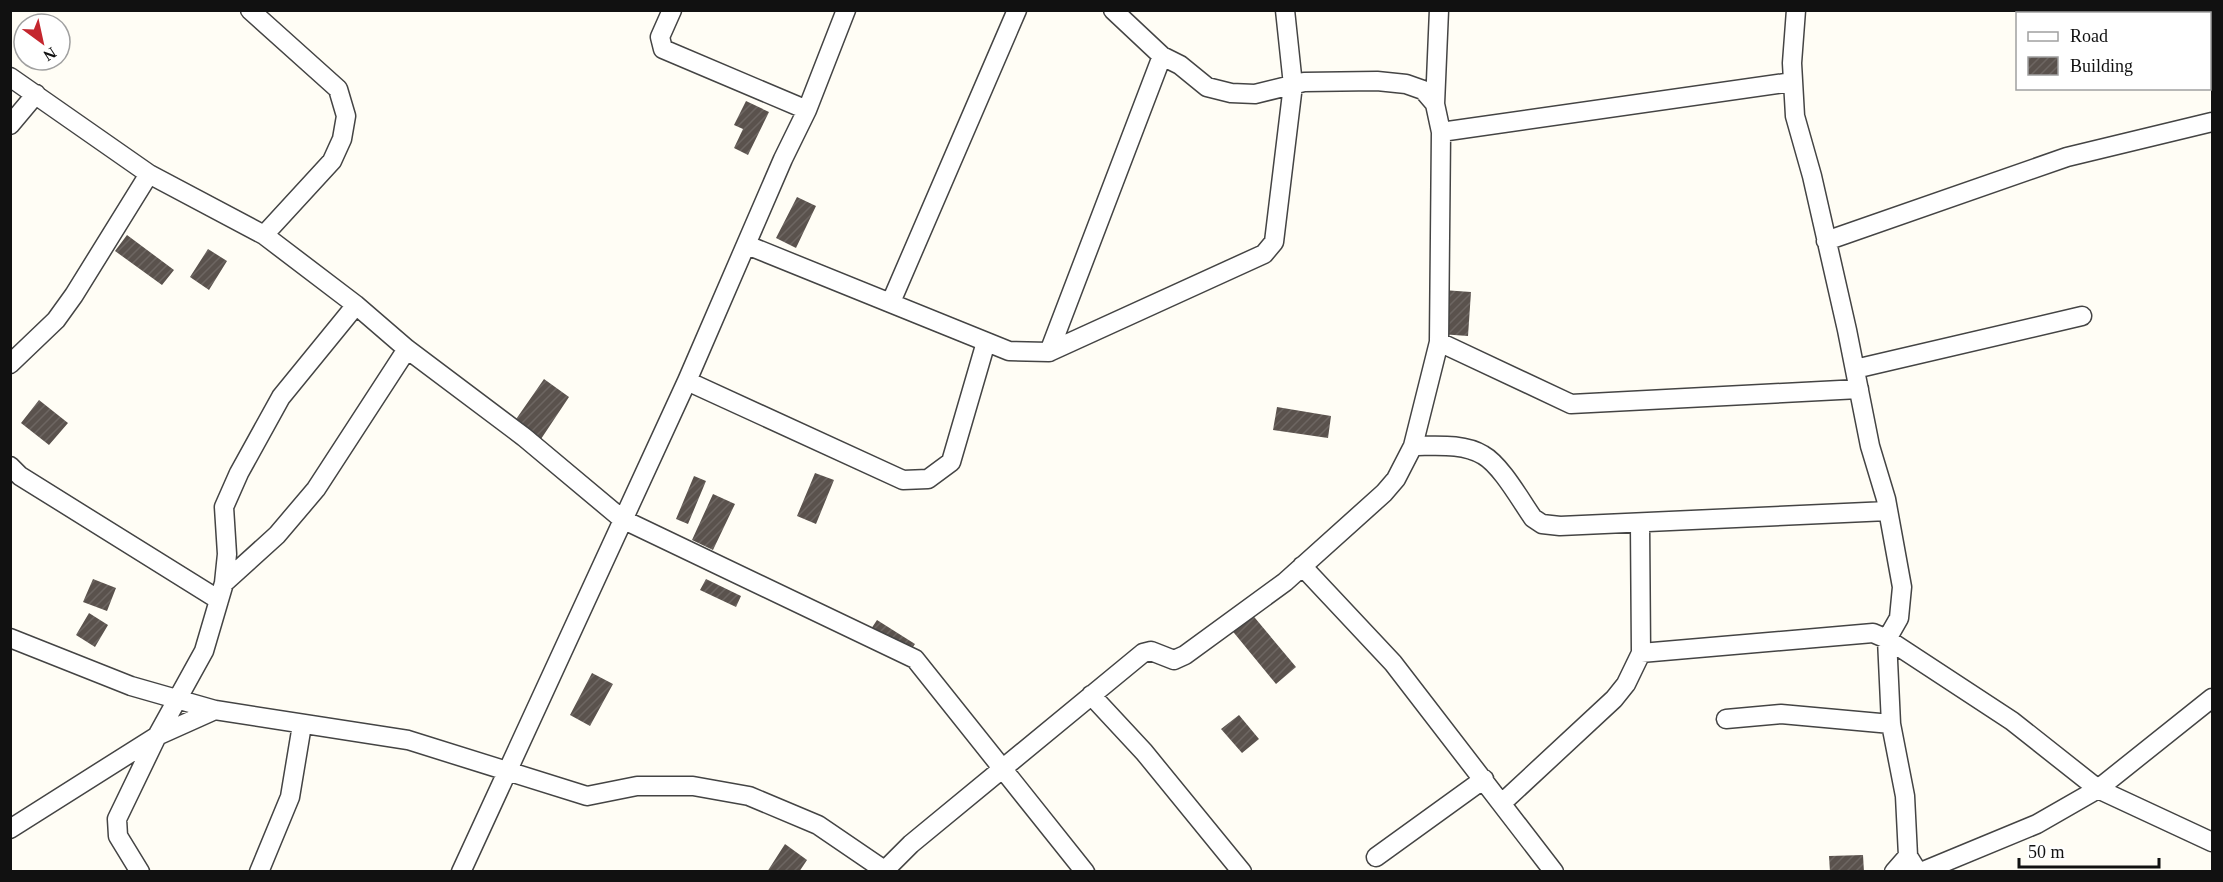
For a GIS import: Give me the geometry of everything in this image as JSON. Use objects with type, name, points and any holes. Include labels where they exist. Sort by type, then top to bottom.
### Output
[{"type":"street","points":[[250,10],[338,89],[346,116],[342,139],[332,161],[264,236]]},
{"type":"street","points":[[672,10],[660,38],[663,49],[807,110]]},
{"type":"street","points":[[461,872],[687,381],[783,159],[807,110],[846,10]]},
{"type":"street","points":[[891,302],[1017,10]]},
{"type":"street","points":[[1113,10],[1162,56],[1180,65],[1207,87],[1231,93],[1255,94],[1293,84],[1377,81],[1406,84],[1423,90],[1435,104]]},
{"type":"street","points":[[747,245],[1009,351],[1049,352],[1264,254],[1274,242],[1293,84],[1285,10]]},
{"type":"street","points":[[10,638],[131,686],[177,697],[215,710],[408,740],[587,796],[637,786],[693,786],[749,796],[818,825],[886,871],[911,844],[1143,653],[1151,651],[1174,660],[1185,655],[1302,567],[1384,493],[1396,479],[1413,446],[1439,342],[1441,132],[1435,104],[1439,10]]},
{"type":"street","points":[[1796,10],[1792,82],[1795,116],[1826,241],[1870,446],[1888,511],[1902,587],[1899,618],[1887,639],[1891,724],[1916,866]]},
{"type":"street","points":[[1049,352],[1162,56]]},
{"type":"street","points":[[10,77],[149,174],[264,236],[356,306],[407,349],[524,437],[622,519],[915,659],[1085,872]]},
{"type":"street","points":[[1441,132],[1792,82]]},
{"type":"street","points":[[10,125],[36,94]]},
{"type":"street","points":[[1826,241],[2067,157],[2212,122]]},
{"type":"street","points":[[10,364],[56,320],[74,296],[149,174]]},
{"type":"street","points":[[140,872],[118,836],[117,819],[177,697],[204,651],[221,591],[226,554],[224,507],[239,473],[281,397],[356,306]]},
{"type":"street","points":[[1855,369],[2082,316]]},
{"type":"street","points":[[687,381],[903,480],[928,479],[951,462],[986,342]]},
{"type":"street","points":[[1439,342],[1571,404],[1859,389]]},
{"type":"street","points":[[221,591],[277,535],[316,489],[407,349]]},
{"type":"street","points":[[1413,446],[1453,446],[1483,454],[1494,465],[1533,518],[1542,524],[1560,526],[1640,524],[1888,511]]},
{"type":"street","points":[[10,466],[20,476],[221,591]]},
{"type":"street","points":[[1502,803],[1614,699],[1626,684],[1641,653],[1640,524]]},
{"type":"street","points":[[1302,567],[1393,663],[1554,872]]},
{"type":"street","points":[[1641,653],[1864,633],[1887,639],[2012,721],[2098,789],[2212,842]]},
{"type":"street","points":[[1091,695],[1171,784],[1242,872]]},
{"type":"street","points":[[1894,872],[2037,824],[2098,789],[2212,698]]},
{"type":"street","points":[[10,829],[157,736],[215,710]]},
{"type":"street","points":[[1726,719],[1781,714],[1891,724]]},
{"type":"street","points":[[259,872],[290,797],[302,725]]},
{"type":"street","points":[[1376,857],[1484,779]]},
{"type":"building","points":[[746,101],[769,112],[748,155],[734,148],[743,129],[734,125]]},
{"type":"building","points":[[797,197],[816,206],[796,248],[776,238]]},
{"type":"building","points":[[127,235],[174,270],[162,285],[115,251]]},
{"type":"building","points":[[208,249],[227,261],[209,290],[190,277]]},
{"type":"building","points":[[1443,290],[1471,292],[1468,336],[1440,334]]},
{"type":"building","points":[[544,379],[569,397],[539,442],[512,425]]},
{"type":"building","points":[[39,400],[68,423],[49,445],[21,423]]},
{"type":"building","points":[[1277,407],[1331,416],[1328,438],[1273,430]]},
{"type":"building","points":[[815,473],[834,480],[816,524],[797,516]]},
{"type":"building","points":[[694,476],[706,481],[688,524],[676,519]]},
{"type":"building","points":[[713,494],[735,504],[713,550],[692,540]]},
{"type":"building","points":[[93,579],[116,588],[107,611],[83,602]]},
{"type":"building","points":[[706,579],[741,596],[736,607],[700,590]]},
{"type":"building","points":[[1250,612],[1296,667],[1276,684],[1230,628]]},
{"type":"building","points":[[89,613],[108,625],[95,647],[76,635]]},
{"type":"building","points":[[877,620],[915,644],[908,654],[871,629]]},
{"type":"building","points":[[592,673],[613,684],[590,726],[570,715]]},
{"type":"building","points":[[1239,715],[1259,739],[1242,753],[1221,729]]},
{"type":"building","points":[[785,844],[807,860],[799,872],[767,872]]},
{"type":"building","points":[[1863,855],[1864,872],[1830,872],[1829,856]]}]
